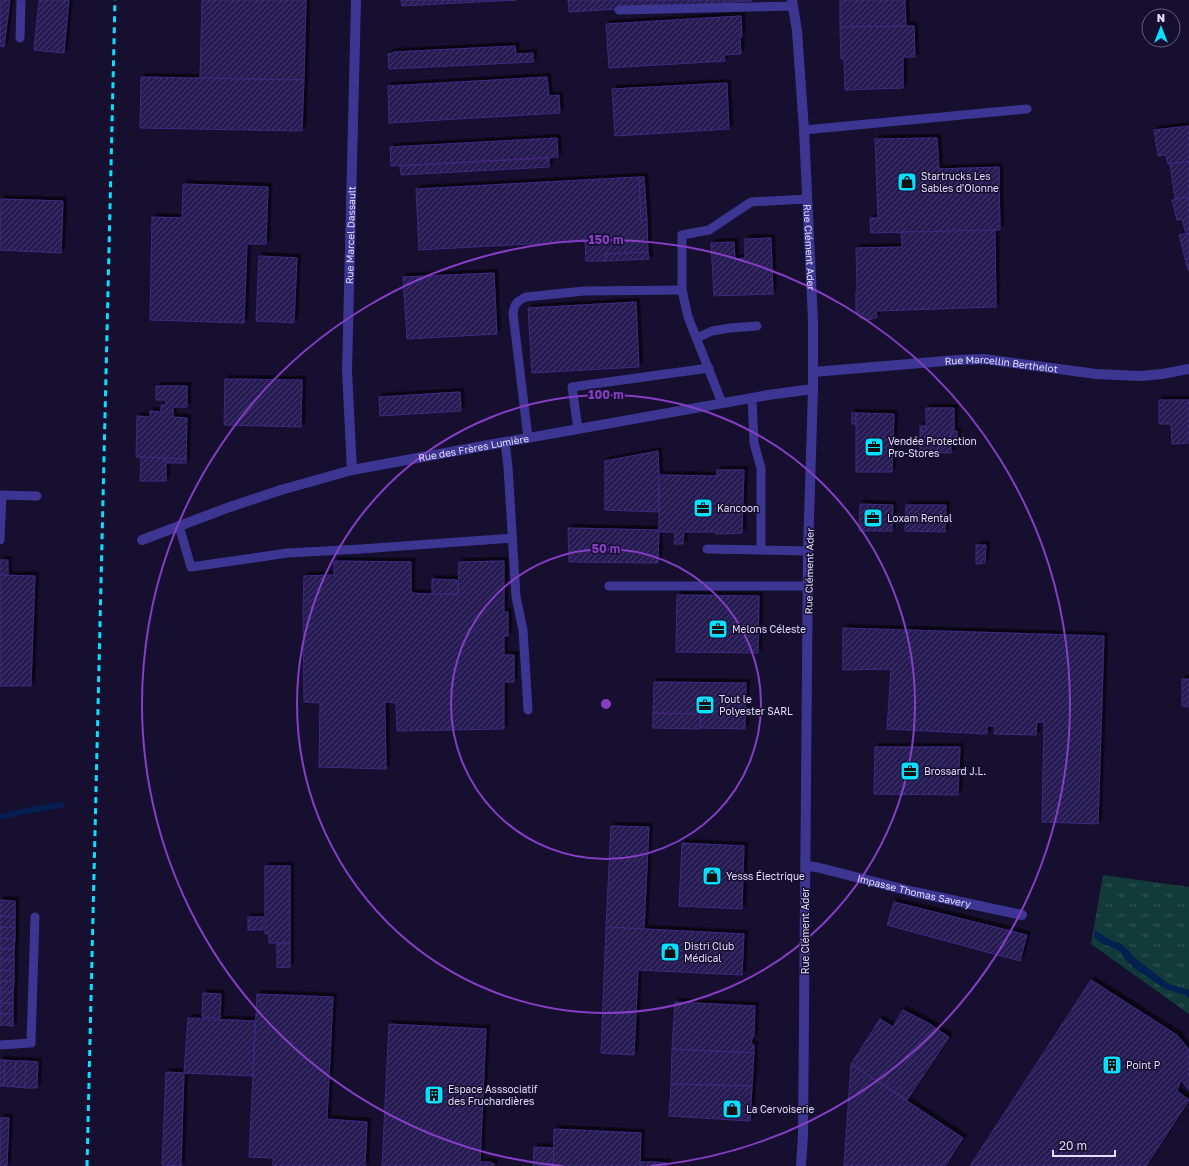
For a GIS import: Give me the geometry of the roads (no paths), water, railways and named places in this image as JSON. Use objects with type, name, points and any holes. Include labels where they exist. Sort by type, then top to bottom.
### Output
[{"type":"street","name":"Rue Marcel Dassault","points":[[352,470],[347,371],[356,0]]},
{"type":"street","name":"Rue Clément Ader","points":[[793,3],[797,30],[808,199],[813,372],[808,551],[803,1135],[801,1166]]},
{"type":"street","name":"Rue Marcellin Berthelot","points":[[813,372],[984,359],[1096,374],[1140,376],[1189,369]]},
{"type":"street","name":"Rue des Frères Lumière","points":[[142,540],[281,490],[352,470],[722,403],[813,390]]},
{"type":"street","name":"Impasse Thomas Savery","points":[[806,866],[816,867],[914,892],[1022,915]]},
{"type":"lane","points":[[20,38],[21,0]]},
{"type":"lane","points":[[619,10],[793,3]]},
{"type":"lane","points":[[804,130],[1027,109]]},
{"type":"lane","points":[[722,403],[688,317],[682,290],[682,235],[709,230],[752,202],[808,199]]},
{"type":"lane","points":[[528,438],[513,314],[514,307],[518,300],[526,297],[584,291],[682,290]]},
{"type":"lane","points":[[697,338],[712,331],[757,326]]},
{"type":"lane","points":[[578,429],[572,387],[708,368]]},
{"type":"lane","points":[[752,398],[754,443],[762,468],[761,550]]},
{"type":"lane","points":[[505,442],[508,467],[516,597],[523,630],[528,710]]},
{"type":"lane","points":[[0,540],[1,495],[37,496]]},
{"type":"lane","points":[[179,526],[191,567],[288,553],[512,538]]},
{"type":"lane","points":[[707,549],[808,551]]},
{"type":"lane","points":[[609,586],[808,586]]},
{"type":"lane","points":[[0,1045],[31,1043],[35,917]]},
{"type":"water","points":[[1095,930],[1110,940],[1124,946],[1136,959],[1169,984],[1189,990],[1189,998],[1185,995],[1165,989],[1134,968],[1120,952],[1101,943],[1094,937]]},
{"type":"waterway","points":[[0,817],[61,805]]},
{"type":"railway","points":[[87,1166],[115,0]]},
{"type":"place","name":"Startrucks Les Sables d'Olonne","points":[[907,182]]},
{"type":"place","name":"Vendée Protection Pro-Stores","points":[[874,447]]},
{"type":"place","name":"Kancoon","points":[[703,508]]},
{"type":"place","name":"Loxam Rental","points":[[873,518]]},
{"type":"place","name":"Melons Céleste","points":[[718,629]]},
{"type":"place","name":"Tout le Polyester SARL","points":[[705,705]]},
{"type":"place","name":"Brossard J.L.","points":[[910,771]]},
{"type":"place","name":"Yesss Électrique","points":[[712,876]]},
{"type":"place","name":"Distri Club Médical","points":[[670,952]]},
{"type":"place","name":"Point P","points":[[1112,1065]]},
{"type":"place","name":"Espace Asssociatif des Fruchardières","points":[[434,1095]]},
{"type":"place","name":"La Cervoiserie","points":[[732,1109]]}]
